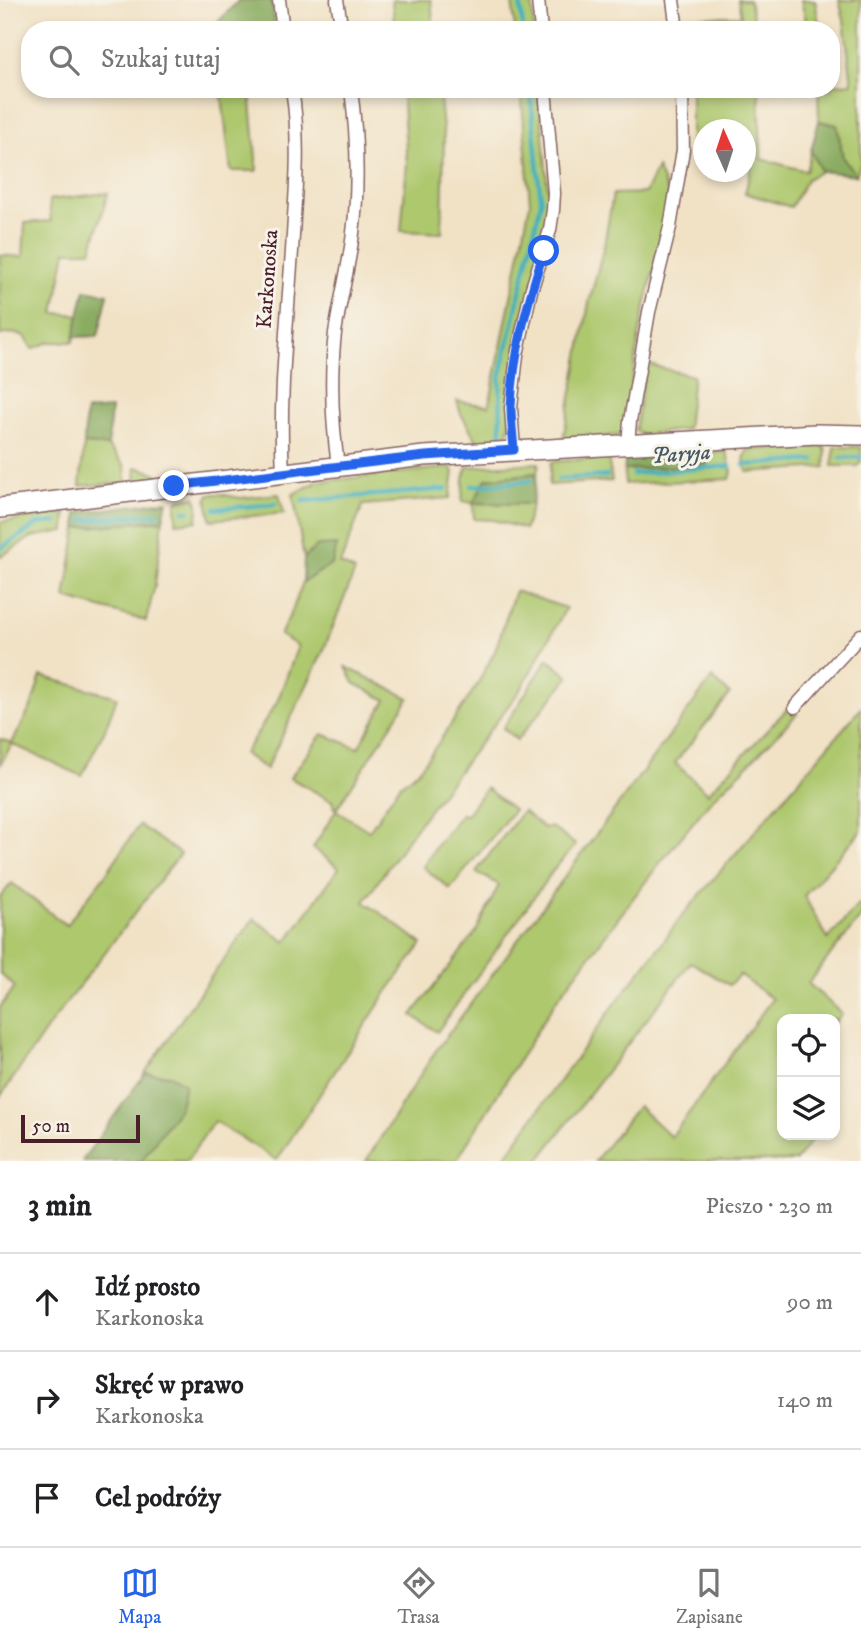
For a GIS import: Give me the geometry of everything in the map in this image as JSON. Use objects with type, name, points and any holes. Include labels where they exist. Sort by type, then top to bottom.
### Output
[{"type":"street","points":[[279,0],[282,21]]},
{"type":"street","points":[[337,0],[340,21]]},
{"type":"street","points":[[538,0],[540,21]]},
{"type":"street","points":[[673,0],[676,21]]},
{"type":"street","name":"Karkonoska","points":[[283,473],[284,367],[297,164],[297,121],[293,98]]},
{"type":"street","points":[[338,466],[333,431],[332,366],[354,230],[357,157],[352,98]]},
{"type":"street","points":[[514,450],[511,408],[517,355],[553,210],[546,98]]},
{"type":"street","points":[[628,444],[649,312],[670,227],[683,150],[682,98]]},
{"type":"street","points":[[0,508],[425,456],[628,444],[861,435]]},
{"type":"street","points":[[795,707],[861,635]]},
{"type":"green space","points":[[239,0],[271,0],[274,21],[219,21]]},
{"type":"green space","points":[[392,0],[431,0],[433,21],[394,21]]},
{"type":"green space","points":[[512,0],[532,0],[533,21],[514,21]]},
{"type":"green space","points":[[738,0],[749,0],[754,21],[684,21],[684,17],[741,16]]},
{"type":"green space","points":[[801,0],[815,0],[818,21],[806,21]]},
{"type":"green space","points":[[839,0],[861,0],[861,162],[856,175],[843,158],[837,125],[819,121],[818,98],[840,98],[840,84],[852,83]]},
{"type":"green space","points":[[222,98],[251,98],[257,171],[231,171]]},
{"type":"green space","points":[[403,98],[440,98],[444,139],[442,233],[401,231],[407,164]]},
{"type":"green space","points":[[522,98],[540,98],[549,203],[506,443],[479,444],[461,414],[457,401],[489,406],[530,203]]},
{"type":"green space","points":[[691,98],[759,98],[761,159],[806,171],[811,151],[821,171],[807,179],[791,207],[745,193],[748,182],[756,182],[756,119],[693,119],[693,145]]},
{"type":"green space","points":[[819,121],[837,125],[843,158],[856,175],[821,171],[811,151]]},
{"type":"green space","points":[[657,168],[671,199],[642,319],[623,435],[563,439],[613,194],[645,193]]},
{"type":"green space","points":[[108,193],[91,251],[66,251],[54,313],[80,315],[73,342],[49,342],[32,349],[25,336],[11,333],[0,335],[0,255],[23,257],[25,223],[51,221],[49,200]]},
{"type":"green space","points":[[85,290],[108,294],[98,336],[74,337]]},
{"type":"green space","points":[[646,364],[693,376],[687,429],[642,435],[635,430]]},
{"type":"green space","points":[[111,409],[108,446],[84,444],[86,411]]},
{"type":"green space","points":[[84,444],[108,446],[125,466],[126,483],[80,486]]},
{"type":"green space","points":[[824,446],[825,467],[747,472],[744,460],[747,450]]},
{"type":"green space","points":[[835,447],[861,447],[861,462],[857,466],[832,466]]},
{"type":"green space","points":[[726,451],[732,471],[730,479],[625,484],[624,470],[706,464],[708,453]]},
{"type":"green space","points":[[708,453],[707,464],[624,470],[626,457]]},
{"type":"green space","points":[[608,457],[612,481],[549,485],[551,462]]},
{"type":"green space","points":[[539,463],[537,473],[486,479],[474,503],[532,504],[525,529],[493,520],[474,519],[473,503],[462,501],[467,467]]},
{"type":"green space","points":[[136,467],[155,473],[167,481],[135,483]]},
{"type":"green space","points":[[451,467],[454,472],[450,498],[363,505],[340,564],[355,571],[322,654],[266,769],[244,754],[277,702],[298,646],[280,635],[303,582],[332,564],[317,546],[304,558],[293,494],[317,482]]},
{"type":"green space","points":[[537,473],[532,504],[473,503],[486,479]]},
{"type":"green space","points":[[209,494],[240,498],[279,494],[284,513],[211,520],[207,500]]},
{"type":"green space","points":[[195,497],[198,504],[197,521],[176,523],[176,504],[179,500]]},
{"type":"green space","points":[[167,501],[163,520],[77,528],[77,513]]},
{"type":"green space","points":[[66,513],[65,531],[32,537],[0,557],[0,522]]},
{"type":"green space","points":[[163,520],[155,585],[146,621],[65,598],[77,528]]},
{"type":"green space","points":[[337,545],[332,564],[303,582],[304,558],[317,546]]},
{"type":"green space","points":[[515,591],[566,608],[521,689],[414,830],[364,902],[422,944],[387,992],[277,1160],[214,1121],[187,1161],[141,1161],[180,1107],[170,1075],[145,1073],[254,919],[286,942],[339,868],[313,848],[336,810],[369,831],[400,785],[418,771],[477,685],[495,651]]},
{"type":"green space","points":[[548,659],[569,677],[517,740],[503,728]]},
{"type":"green space","points":[[346,667],[409,698],[336,810],[332,801],[290,778],[322,734],[358,748],[386,700],[354,683]]},
{"type":"green space","points":[[41,676],[117,697],[82,776],[12,744],[0,765],[0,739],[12,743],[31,707]]},
{"type":"green space","points":[[712,678],[730,694],[675,763],[708,793],[788,708],[797,714],[713,798],[659,864],[555,1002],[456,1161],[366,1161],[435,1052]]},
{"type":"green space","points":[[861,708],[861,831],[804,896],[828,939],[859,904],[861,905],[861,917],[808,983],[842,1014],[840,1017],[840,1014],[777,1014],[777,1140],[811,1140],[796,1161],[595,1161],[638,1106],[671,1137],[772,999],[740,975],[729,985],[691,962],[538,1161],[502,1161],[617,1001],[680,918]]},
{"type":"green space","points":[[486,788],[514,810],[450,889],[423,867],[461,814],[466,815]]},
{"type":"green space","points":[[523,811],[544,828],[551,827],[576,845],[555,868],[437,1032],[412,1015],[476,932],[499,885],[476,872]]},
{"type":"green space","points":[[139,825],[180,854],[54,1019],[0,1097],[0,1007],[15,987],[0,974],[0,897],[12,883],[66,925],[106,874]]},
{"type":"green space","points":[[145,1073],[170,1075],[185,1084],[180,1107],[141,1161],[82,1161]]},
{"type":"waterway","points":[[520,0],[522,21]]},
{"type":"waterway","points":[[501,438],[500,378],[541,202],[531,98]]},
{"type":"waterway","name":"Paryja","points":[[841,458],[861,457]]},
{"type":"waterway","name":"Paryja","points":[[744,465],[814,460]]},
{"type":"waterway","name":"Paryja","points":[[633,474],[730,466]]},
{"type":"waterway","name":"Paryja","points":[[558,479],[607,476]]},
{"type":"waterway","name":"Paryja","points":[[472,486],[531,481]]},
{"type":"waterway","name":"Paryja","points":[[302,501],[446,489]]},
{"type":"waterway","name":"Paryja","points":[[215,509],[276,504]]},
{"type":"waterway","name":"Paryja","points":[[184,511],[189,511]]},
{"type":"waterway","name":"Paryja","points":[[84,520],[158,514]]},
{"type":"waterway","name":"Paryja","points":[[0,549],[38,524],[57,522]]},
{"type":"route","points":[[174,486],[425,456],[514,450],[511,408],[517,355],[531,291],[544,251]]}]
